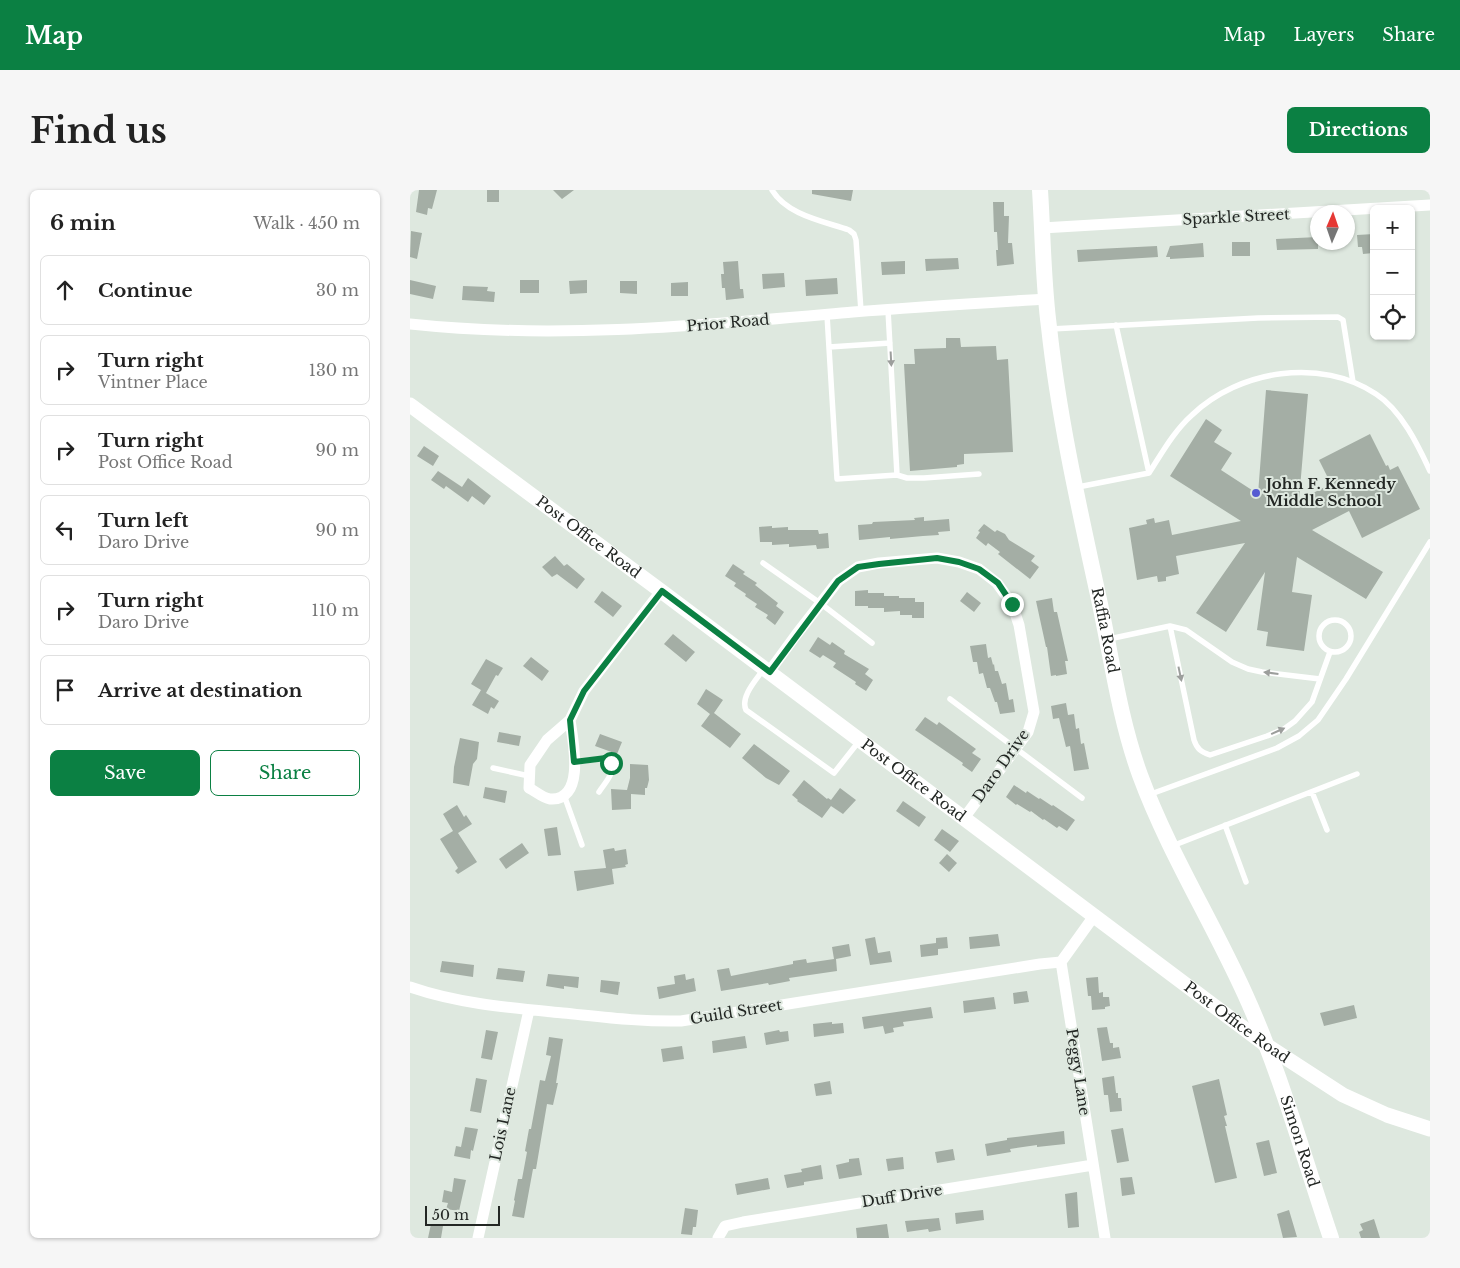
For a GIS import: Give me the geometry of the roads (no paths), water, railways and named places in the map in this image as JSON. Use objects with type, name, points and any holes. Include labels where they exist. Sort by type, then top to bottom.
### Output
[{"type":"main road","name":"Raffia Road","points":[[1040,190],[1049,329],[1076,488],[1126,727],[1148,795],[1246,995],[1266,1045]]},
{"type":"main road","name":"Simon Road","points":[[1266,1045],[1280,1081],[1331,1238]]},
{"type":"street","name":"Sparkle Street","points":[[1042,228],[1430,205]]},
{"type":"street","name":"Prior Road","points":[[410,324],[456,329],[518,332],[612,330],[685,327],[1046,299]]},
{"type":"street","name":"Post Office Road","points":[[410,405],[662,591],[1266,1045],[1344,1095],[1387,1115],[1430,1129]]},
{"type":"street","name":"Daro Drive","points":[[767,670],[838,581],[858,567],[937,558],[959,562],[979,569],[998,583],[1012,604],[1019,625],[1034,712],[1028,732],[964,818]]},
{"type":"street","points":[[570,720],[575,777],[564,795],[548,799],[529,788],[530,765],[547,740],[570,720],[584,691],[662,591]]},
{"type":"street","points":[[1061,962],[1094,916]]},
{"type":"street","name":"Guild Street","points":[[410,988],[436,996],[529,1010],[651,1022],[681,1021],[1061,962]]},
{"type":"street","name":"Peggy Lane","points":[[1061,962],[1105,1238]]},
{"type":"street","name":"Lois Lane","points":[[478,1238],[529,1010]]},
{"type":"street","name":"Duff Drive","points":[[718,1238],[725,1226],[743,1222],[1094,1165]]},
{"type":"lane","points":[[772,190],[784,204],[802,214],[849,230],[854,234],[861,312]]},
{"type":"lane","points":[[888,310],[897,475]]},
{"type":"lane","points":[[827,315],[837,479],[897,475],[907,478],[924,478],[979,474]]},
{"type":"lane","points":[[1049,329],[1258,318],[1338,317],[1343,320],[1353,382]]},
{"type":"lane","points":[[1116,325],[1149,473]]},
{"type":"lane","points":[[829,347],[890,343]]},
{"type":"lane","points":[[1076,488],[1149,473],[1169,441],[1192,415],[1216,396],[1251,379],[1295,372],[1325,374],[1353,382],[1377,394],[1405,425],[1430,472]]},
{"type":"lane","points":[[1148,795],[1277,748],[1299,736],[1318,720],[1346,679],[1430,542]]},
{"type":"lane","points":[[763,563],[872,643]]},
{"type":"lane","points":[[1331,620],[1342,620],[1350,628],[1352,639],[1346,648],[1330,652],[1322,646],[1319,636],[1320,630],[1322,626],[1331,620]]},
{"type":"lane","points":[[1170,626],[1194,740],[1197,748],[1202,753],[1210,755],[1284,729],[1295,721],[1312,702],[1330,652]]},
{"type":"lane","points":[[1107,640],[1170,626],[1186,630],[1232,662],[1248,669],[1320,678]]},
{"type":"lane","points":[[767,670],[745,699],[744,706],[746,710],[834,773],[860,740]]},
{"type":"lane","points":[[950,699],[1082,798]]},
{"type":"lane","points":[[574,762],[591,761],[599,758],[609,759],[612,772],[599,792]]},
{"type":"lane","points":[[493,768],[529,776]]},
{"type":"lane","points":[[1172,846],[1357,774]]},
{"type":"lane","points":[[1312,792],[1327,830]]},
{"type":"lane","points":[[564,795],[582,845]]},
{"type":"lane","points":[[1225,826],[1246,882]]},
{"type":"place","name":"John F. Kennedy Middle School","points":[[1256,493]]}]
